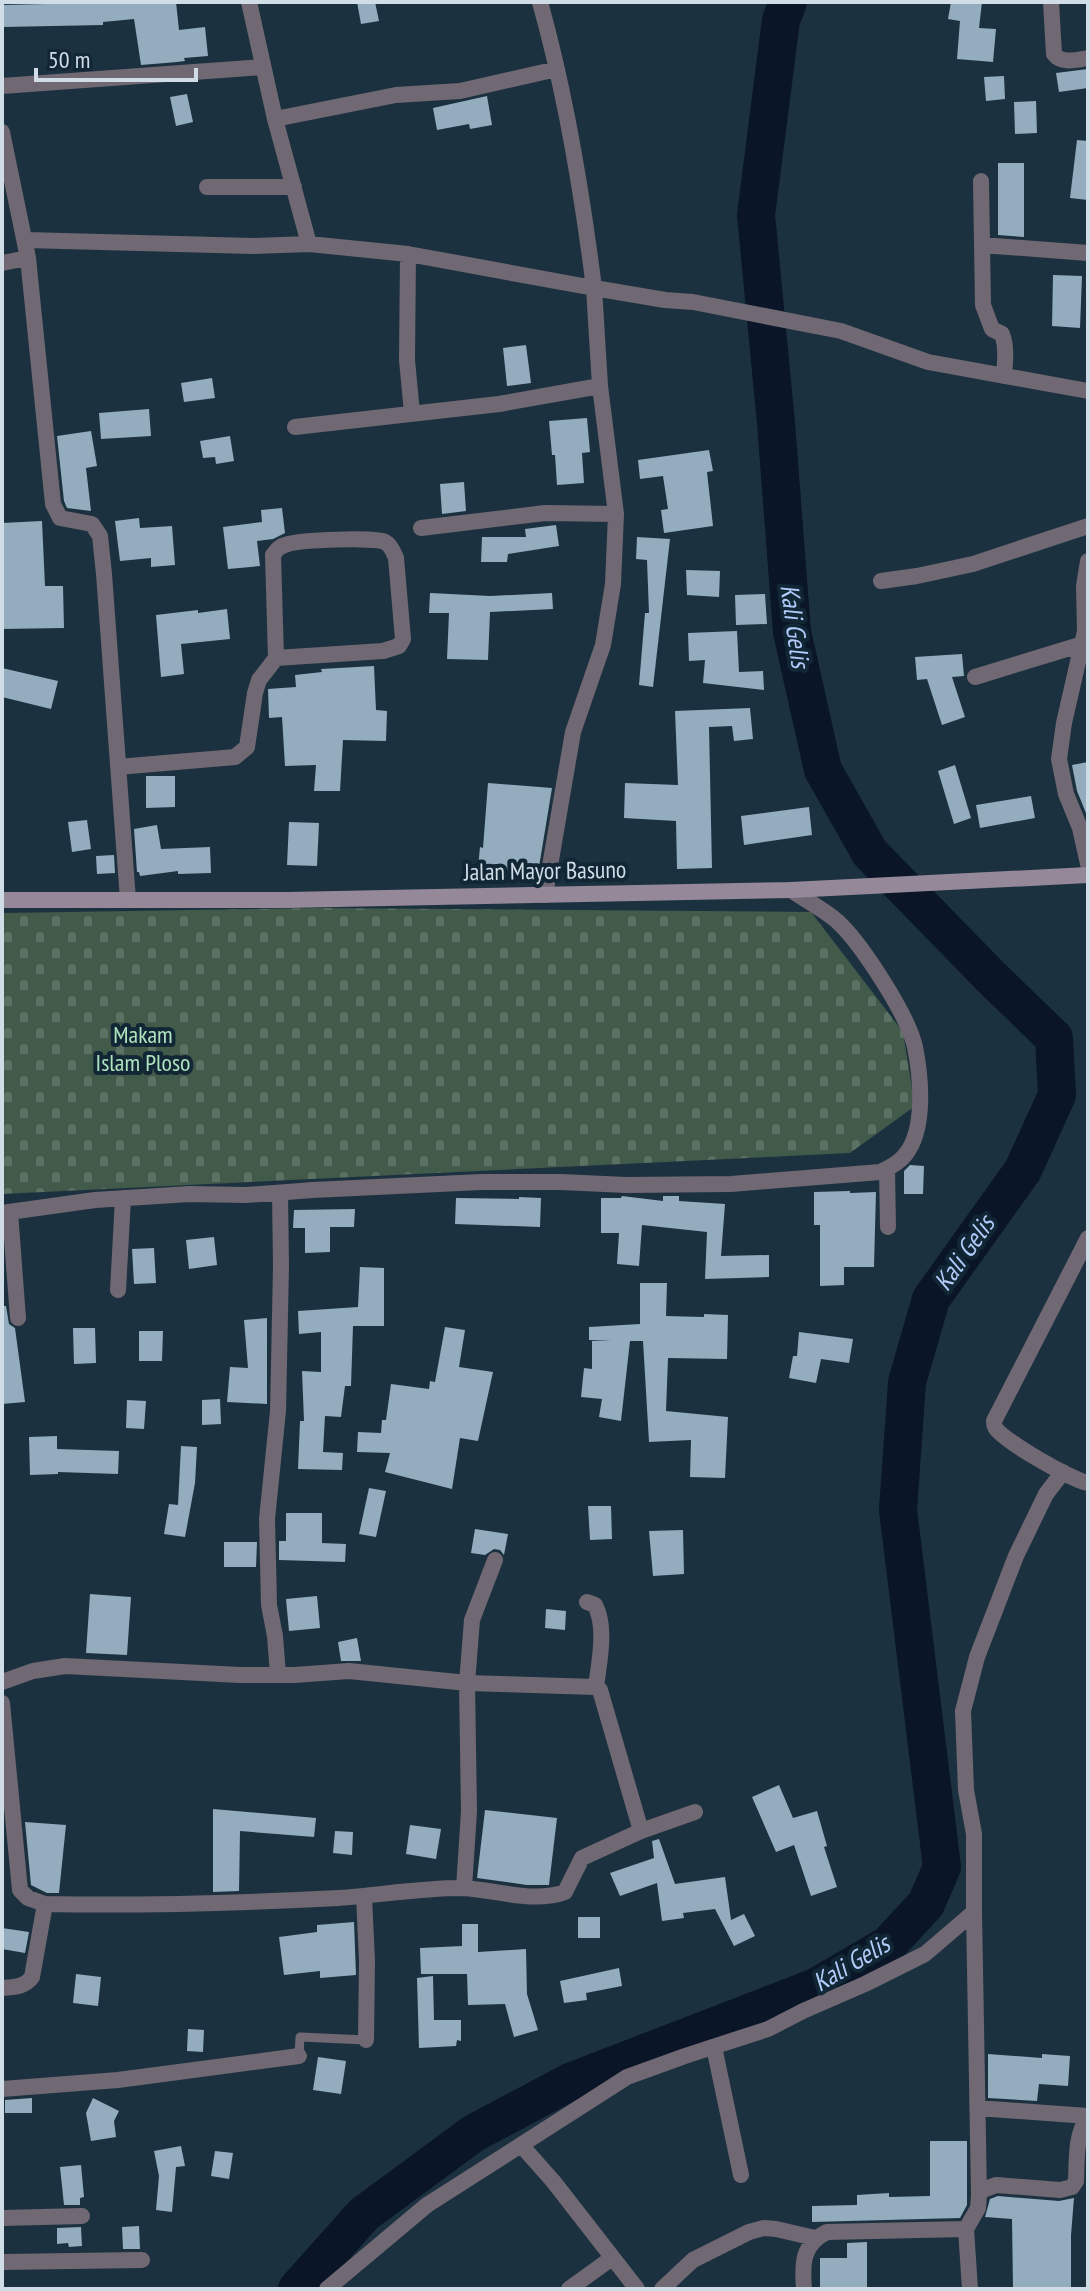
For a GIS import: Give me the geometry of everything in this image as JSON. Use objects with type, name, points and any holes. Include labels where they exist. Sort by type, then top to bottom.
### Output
[{"type":"main road","name":"Jalan Mayor Basuno","points":[[2,900],[287,900],[545,895],[799,889],[1088,875]]},
{"type":"street","points":[[249,2],[262,67],[309,244]]},
{"type":"street","points":[[540,2],[557,69],[584,208],[594,288],[600,386],[616,514],[613,584],[603,645],[573,732],[545,895]]},
{"type":"street","points":[[1051,2],[1055,57],[1064,61],[1088,58]]},
{"type":"street","points":[[2,86],[262,67]]},
{"type":"street","points":[[275,119],[396,95],[460,91],[557,69]]},
{"type":"street","points":[[2,132],[26,240],[53,504],[60,518],[92,524],[100,536],[128,900]]},
{"type":"street","points":[[981,181],[984,312],[992,329],[1002,334],[1004,339],[1004,376]]},
{"type":"street","points":[[207,187],[294,187]]},
{"type":"street","points":[[26,240],[253,246],[309,244],[408,254],[665,300],[693,302],[841,331],[928,362],[1088,391]]},
{"type":"street","points":[[982,245],[1088,253]]},
{"type":"street","points":[[408,254],[407,360],[412,413]]},
{"type":"street","points":[[2,263],[28,258]]},
{"type":"street","points":[[295,427],[499,404],[600,386]]},
{"type":"street","points":[[421,528],[545,513],[616,514]]},
{"type":"street","points":[[881,581],[973,564],[1088,526]]},
{"type":"street","points":[[118,767],[235,757],[243,752],[247,747],[259,680],[276,658],[273,555],[277,549],[295,543],[385,542],[396,558],[403,639],[399,646],[383,651],[276,658]]},
{"type":"street","points":[[1088,561],[1084,586],[1086,635],[1064,723],[1059,759],[1066,794],[1080,828],[1088,864]]},
{"type":"street","points":[[975,677],[1086,635]]},
{"type":"street","points":[[18,1318],[6,1212],[95,1200],[190,1194],[246,1195],[481,1182],[731,1184],[887,1169],[906,1154],[919,1119],[915,1044],[900,1011],[863,954],[837,921],[799,889]]},
{"type":"street","points":[[887,1169],[888,1227]]},
{"type":"street","points":[[278,1675],[269,1605],[267,1519],[278,1411],[280,1193]]},
{"type":"street","points":[[118,1290],[123,1198]]},
{"type":"street","points":[[1088,1238],[994,1421],[997,1430],[1015,1444],[1071,1478],[1088,1483]]},
{"type":"street","points":[[970,2289],[966,2229],[978,2208],[978,2108],[974,1834],[966,1790],[963,1711],[977,1657],[1016,1556],[1046,1494],[1063,1472]]},
{"type":"street","points":[[464,1888],[469,1811],[467,1683],[472,1620],[495,1560]]},
{"type":"street","points":[[587,1602],[595,1605],[600,1614],[596,1687]]},
{"type":"street","points":[[2,1682],[33,1671],[65,1666],[187,1674],[278,1675],[349,1671],[467,1683],[596,1687],[603,1695],[641,1831]]},
{"type":"street","points":[[2,1703],[20,1890],[28,1898],[45,1904],[176,1905],[464,1888],[557,1895],[565,1892],[582,1858],[641,1831],[695,1812]]},
{"type":"street","points":[[364,1896],[366,2040]]},
{"type":"street","points":[[2,1988],[19,1987],[32,1977],[45,1904]]},
{"type":"street","points":[[334,2287],[427,2205],[627,2077],[768,2029],[865,1984],[925,1954],[974,1912]]},
{"type":"street","points":[[714,2047],[741,2175]]},
{"type":"street","points":[[2,2089],[118,2080],[299,2056]]},
{"type":"street","points":[[978,2108],[1088,2117]]},
{"type":"street","points":[[979,2195],[996,2185],[1060,2190],[1072,2187],[1076,2181],[1081,2131],[1088,2117]]},
{"type":"street","points":[[521,2145],[637,2289]]},
{"type":"street","points":[[2,2218],[82,2216]]},
{"type":"street","points":[[662,2289],[693,2260],[749,2232],[776,2229],[815,2238]]},
{"type":"street","points":[[804,2289],[803,2268],[808,2249],[815,2238],[827,2232],[966,2229]]},
{"type":"street","points":[[569,2289],[612,2258]]},
{"type":"street","points":[[2,2262],[142,2260]]},
{"type":"lane","points":[[299,2056],[300,2037],[366,2040]]},
{"type":"green space","name":"Makam Islam Ploso","points":[[316,908],[811,912],[903,1032],[915,1106],[850,1153],[2,1194],[2,913]]},
{"type":"building","points":[[176,2],[179,30],[205,27],[208,56],[141,65],[134,19],[103,22],[103,25],[3,27],[3,5]]},
{"type":"building","points":[[357,2],[375,2],[379,21],[361,24]]},
{"type":"building","points":[[951,2],[982,2],[979,28],[996,29],[993,62],[957,59],[960,21],[948,19]]},
{"type":"building","points":[[1088,69],[1088,88],[1059,92],[1056,73]]},
{"type":"building","points":[[1004,76],[1005,99],[986,101],[984,77]]},
{"type":"building","points":[[187,94],[193,122],[176,126],[170,97]]},
{"type":"building","points":[[487,96],[492,125],[470,129],[469,124],[437,130],[433,108]]},
{"type":"building","points":[[1036,101],[1037,133],[1015,134],[1014,102]]},
{"type":"building","points":[[1077,140],[1088,141],[1088,200],[1070,198]]},
{"type":"building","points":[[998,163],[1024,163],[1024,237],[998,235]]},
{"type":"building","points":[[1053,275],[1082,276],[1080,328],[1052,326]]},
{"type":"building","points":[[526,345],[531,383],[507,386],[503,348]]},
{"type":"building","points":[[212,378],[215,398],[184,402],[181,383]]},
{"type":"building","points":[[149,409],[151,436],[101,439],[99,413]]},
{"type":"building","points":[[587,418],[590,452],[582,453],[584,483],[557,485],[549,421]]},
{"type":"building","points":[[91,431],[97,466],[86,468],[91,511],[67,508],[57,436]]},
{"type":"building","points":[[230,436],[234,461],[216,464],[215,457],[203,458],[200,441]]},
{"type":"building","points":[[709,450],[713,471],[707,472],[713,526],[664,533],[661,510],[668,509],[663,476],[640,479],[638,460]]},
{"type":"building","points":[[464,482],[466,511],[442,514],[440,484]]},
{"type":"building","points":[[282,508],[285,533],[273,539],[257,541],[260,566],[228,569],[223,527],[262,522],[261,510]]},
{"type":"building","points":[[139,518],[140,528],[172,526],[175,565],[151,567],[151,558],[120,561],[115,521]]},
{"type":"building","points":[[42,521],[45,586],[63,586],[64,628],[2,629],[2,523]]},
{"type":"building","points":[[556,525],[559,546],[508,554],[507,562],[481,562],[482,537],[526,537],[525,529]]},
{"type":"building","points":[[637,537],[670,539],[653,687],[639,685],[645,613],[649,613],[647,560],[636,559]]},
{"type":"building","points":[[686,570],[720,571],[719,597],[687,595]]},
{"type":"building","points":[[430,593],[490,596],[552,593],[553,609],[490,612],[488,660],[447,659],[449,613],[429,613]]},
{"type":"building","points":[[765,594],[767,624],[736,625],[735,595]]},
{"type":"building","points":[[227,609],[230,639],[181,644],[184,674],[161,677],[156,615]]},
{"type":"building","points":[[737,631],[739,672],[763,671],[764,690],[703,683],[705,660],[689,661],[688,633]]},
{"type":"building","points":[[962,654],[964,676],[952,677],[965,717],[942,725],[927,679],[917,680],[915,657]]},
{"type":"building","points":[[374,666],[376,710],[387,711],[386,741],[343,740],[340,791],[314,791],[316,765],[285,766],[282,717],[269,718],[268,689],[296,687],[295,675],[322,672],[321,669]]},
{"type":"building","points":[[2,668],[58,681],[51,709],[2,697]]},
{"type":"building","points":[[750,708],[753,739],[734,741],[732,726],[709,727],[712,868],[677,869],[676,821],[624,818],[625,783],[678,785],[675,711]]},
{"type":"building","points":[[1088,762],[1088,818],[1077,791],[1072,765]]},
{"type":"building","points":[[955,765],[971,818],[954,824],[938,771]]},
{"type":"building","points":[[146,776],[175,776],[175,807],[146,808]]},
{"type":"building","points":[[488,783],[552,788],[538,873],[478,868],[480,847],[483,848]]},
{"type":"building","points":[[1031,796],[1035,818],[980,828],[976,805]]},
{"type":"building","points":[[809,807],[812,835],[744,845],[741,816]]},
{"type":"building","points":[[87,820],[91,849],[72,852],[68,822]]},
{"type":"building","points":[[289,822],[319,823],[317,866],[287,865]]},
{"type":"building","points":[[157,825],[161,849],[210,847],[211,873],[178,874],[178,871],[140,876],[137,872],[134,829]]},
{"type":"building","points":[[114,855],[115,873],[97,874],[96,856]]},
{"type":"building","points":[[910,1165],[924,1166],[923,1194],[904,1194],[904,1171]]},
{"type":"building","points":[[814,1192],[876,1192],[874,1267],[844,1267],[844,1285],[820,1286],[820,1225],[814,1225]]},
{"type":"building","points":[[622,1196],[663,1201],[663,1196],[679,1196],[679,1201],[725,1204],[721,1256],[769,1255],[769,1277],[705,1279],[707,1232],[642,1225],[639,1266],[617,1264],[619,1233],[601,1233],[601,1198]]},
{"type":"building","points":[[456,1198],[541,1198],[540,1227],[455,1224]]},
{"type":"building","points":[[355,1209],[354,1227],[330,1227],[330,1252],[305,1253],[305,1228],[293,1228],[294,1210]]},
{"type":"building","points":[[214,1237],[217,1265],[189,1269],[186,1240]]},
{"type":"building","points":[[154,1248],[156,1283],[134,1284],[132,1249]]},
{"type":"building","points":[[360,1267],[384,1268],[384,1326],[353,1326],[351,1386],[345,1386],[341,1417],[325,1416],[323,1452],[343,1453],[342,1470],[298,1469],[300,1421],[304,1421],[302,1371],[321,1372],[321,1332],[299,1334],[298,1311],[358,1307]]},
{"type":"building","points":[[640,1283],[667,1283],[666,1316],[728,1315],[727,1359],[668,1358],[666,1411],[728,1417],[725,1478],[690,1477],[691,1440],[649,1442],[643,1341],[630,1341],[621,1421],[599,1417],[602,1399],[581,1397],[584,1368],[592,1369],[592,1341],[612,1341],[589,1340],[589,1327],[640,1324]]},
{"type":"building","points":[[2,1306],[6,1306],[9,1324],[15,1328],[25,1402],[2,1404]]},
{"type":"building","points":[[267,1318],[267,1404],[227,1402],[230,1367],[248,1368],[244,1320]]},
{"type":"building","points":[[445,1327],[465,1330],[459,1367],[493,1372],[478,1441],[460,1438],[452,1489],[385,1472],[390,1453],[357,1452],[358,1432],[381,1433],[391,1384],[429,1389],[430,1381],[435,1382]]},
{"type":"building","points":[[73,1328],[95,1328],[96,1363],[74,1364]]},
{"type":"building","points":[[139,1331],[163,1331],[162,1361],[139,1361]]},
{"type":"building","points":[[799,1332],[853,1339],[849,1363],[821,1359],[816,1383],[789,1378],[793,1356],[797,1356]]},
{"type":"building","points":[[220,1399],[221,1424],[202,1425],[202,1400]]},
{"type":"building","points":[[127,1400],[146,1401],[144,1429],[126,1428]]},
{"type":"building","points":[[57,1436],[57,1449],[119,1451],[118,1474],[58,1472],[30,1475],[29,1437]]},
{"type":"building","points":[[181,1446],[197,1447],[195,1483],[185,1537],[164,1534],[169,1504],[178,1505]]},
{"type":"building","points":[[369,1488],[386,1491],[376,1537],[359,1534]]},
{"type":"building","points":[[588,1506],[611,1506],[612,1539],[590,1540]]},
{"type":"building","points":[[286,1513],[322,1513],[322,1543],[346,1544],[345,1562],[279,1560],[279,1541],[286,1541]]},
{"type":"building","points":[[475,1529],[508,1534],[504,1555],[494,1549],[485,1555],[471,1553]]},
{"type":"building","points":[[683,1530],[684,1574],[653,1576],[649,1531]]},
{"type":"building","points":[[224,1542],[257,1542],[256,1567],[224,1567]]},
{"type":"building","points":[[90,1594],[131,1597],[127,1655],[86,1653]]},
{"type":"building","points":[[317,1596],[320,1628],[289,1631],[286,1599]]},
{"type":"building","points":[[546,1609],[566,1611],[565,1630],[545,1628]]},
{"type":"building","points":[[357,1638],[361,1661],[341,1661],[338,1642]]},
{"type":"building","points":[[779,1785],[793,1818],[817,1811],[837,1887],[811,1896],[794,1845],[776,1852],[752,1797]]},
{"type":"building","points":[[213,1809],[316,1818],[314,1837],[240,1831],[239,1891],[213,1892]]},
{"type":"building","points":[[485,1810],[557,1818],[549,1885],[477,1878]]},
{"type":"building","points":[[25,1822],[66,1825],[59,1893],[47,1893],[31,1885]]},
{"type":"building","points":[[410,1825],[441,1829],[436,1859],[406,1854]]},
{"type":"building","points":[[335,1831],[353,1832],[352,1855],[333,1853]]},
{"type":"building","points":[[659,1839],[675,1884],[725,1877],[731,1920],[744,1914],[755,1936],[734,1946],[715,1909],[683,1913],[684,1918],[662,1921],[657,1883],[620,1896],[610,1873],[654,1858],[652,1841]]},
{"type":"building","points":[[578,1917],[600,1917],[600,1938],[578,1938]]},
{"type":"building","points":[[354,1922],[356,1975],[320,1978],[320,1971],[284,1975],[279,1937],[317,1932],[317,1925]]},
{"type":"building","points":[[462,1924],[478,1924],[478,1952],[526,1949],[527,1994],[538,2030],[514,2037],[505,2004],[468,2005],[467,1974],[421,1974],[420,1948],[462,1946]]},
{"type":"building","points":[[2,1928],[29,1932],[25,1953],[2,1949]]},
{"type":"building","points":[[619,1968],[622,1986],[586,1993],[587,2000],[564,2003],[560,1981]]},
{"type":"building","points":[[76,1974],[101,1977],[98,2006],[73,2003]]},
{"type":"building","points":[[433,1976],[434,2020],[461,2020],[461,2041],[457,2040],[456,2046],[419,2048],[417,1978]]},
{"type":"building","points":[[188,2029],[204,2030],[203,2052],[187,2051]]},
{"type":"building","points":[[988,2054],[1042,2058],[1042,2054],[1070,2056],[1068,2086],[1039,2084],[1037,2101],[988,2098]]},
{"type":"building","points":[[318,2057],[346,2061],[341,2094],[313,2090]]},
{"type":"building","points":[[32,2098],[32,2113],[5,2113],[5,2100]]},
{"type":"building","points":[[93,2098],[119,2111],[114,2121],[116,2137],[91,2141],[86,2113]]},
{"type":"building","points":[[930,2141],[967,2141],[967,2205],[960,2218],[812,2222],[812,2206],[857,2205],[857,2195],[889,2193],[889,2197],[930,2196]]},
{"type":"building","points":[[181,2146],[185,2166],[176,2167],[172,2212],[156,2210],[159,2176],[154,2151]]},
{"type":"building","points":[[215,2151],[233,2153],[229,2179],[211,2176]]},
{"type":"building","points":[[81,2165],[84,2197],[80,2198],[80,2205],[64,2205],[60,2167]]},
{"type":"building","points":[[998,2196],[1059,2201],[1074,2198],[1071,2289],[1013,2289],[1012,2219],[985,2217],[990,2199]]},
{"type":"building","points":[[139,2226],[140,2249],[123,2249],[122,2227]]},
{"type":"building","points":[[81,2227],[82,2246],[57,2244],[57,2228]]},
{"type":"building","points":[[867,2242],[867,2289],[820,2289],[820,2258],[847,2258],[847,2243]]},
{"type":"waterway","name":"Kali Gelis","points":[[297,2289],[364,2214],[474,2133],[570,2082],[816,1987],[888,1945],[926,1904],[942,1867],[898,1510],[907,1382],[931,1299],[1023,1170],[1057,1095],[1054,1038],[870,853],[823,770],[792,632],[756,215],[781,20],[788,2]]}]
